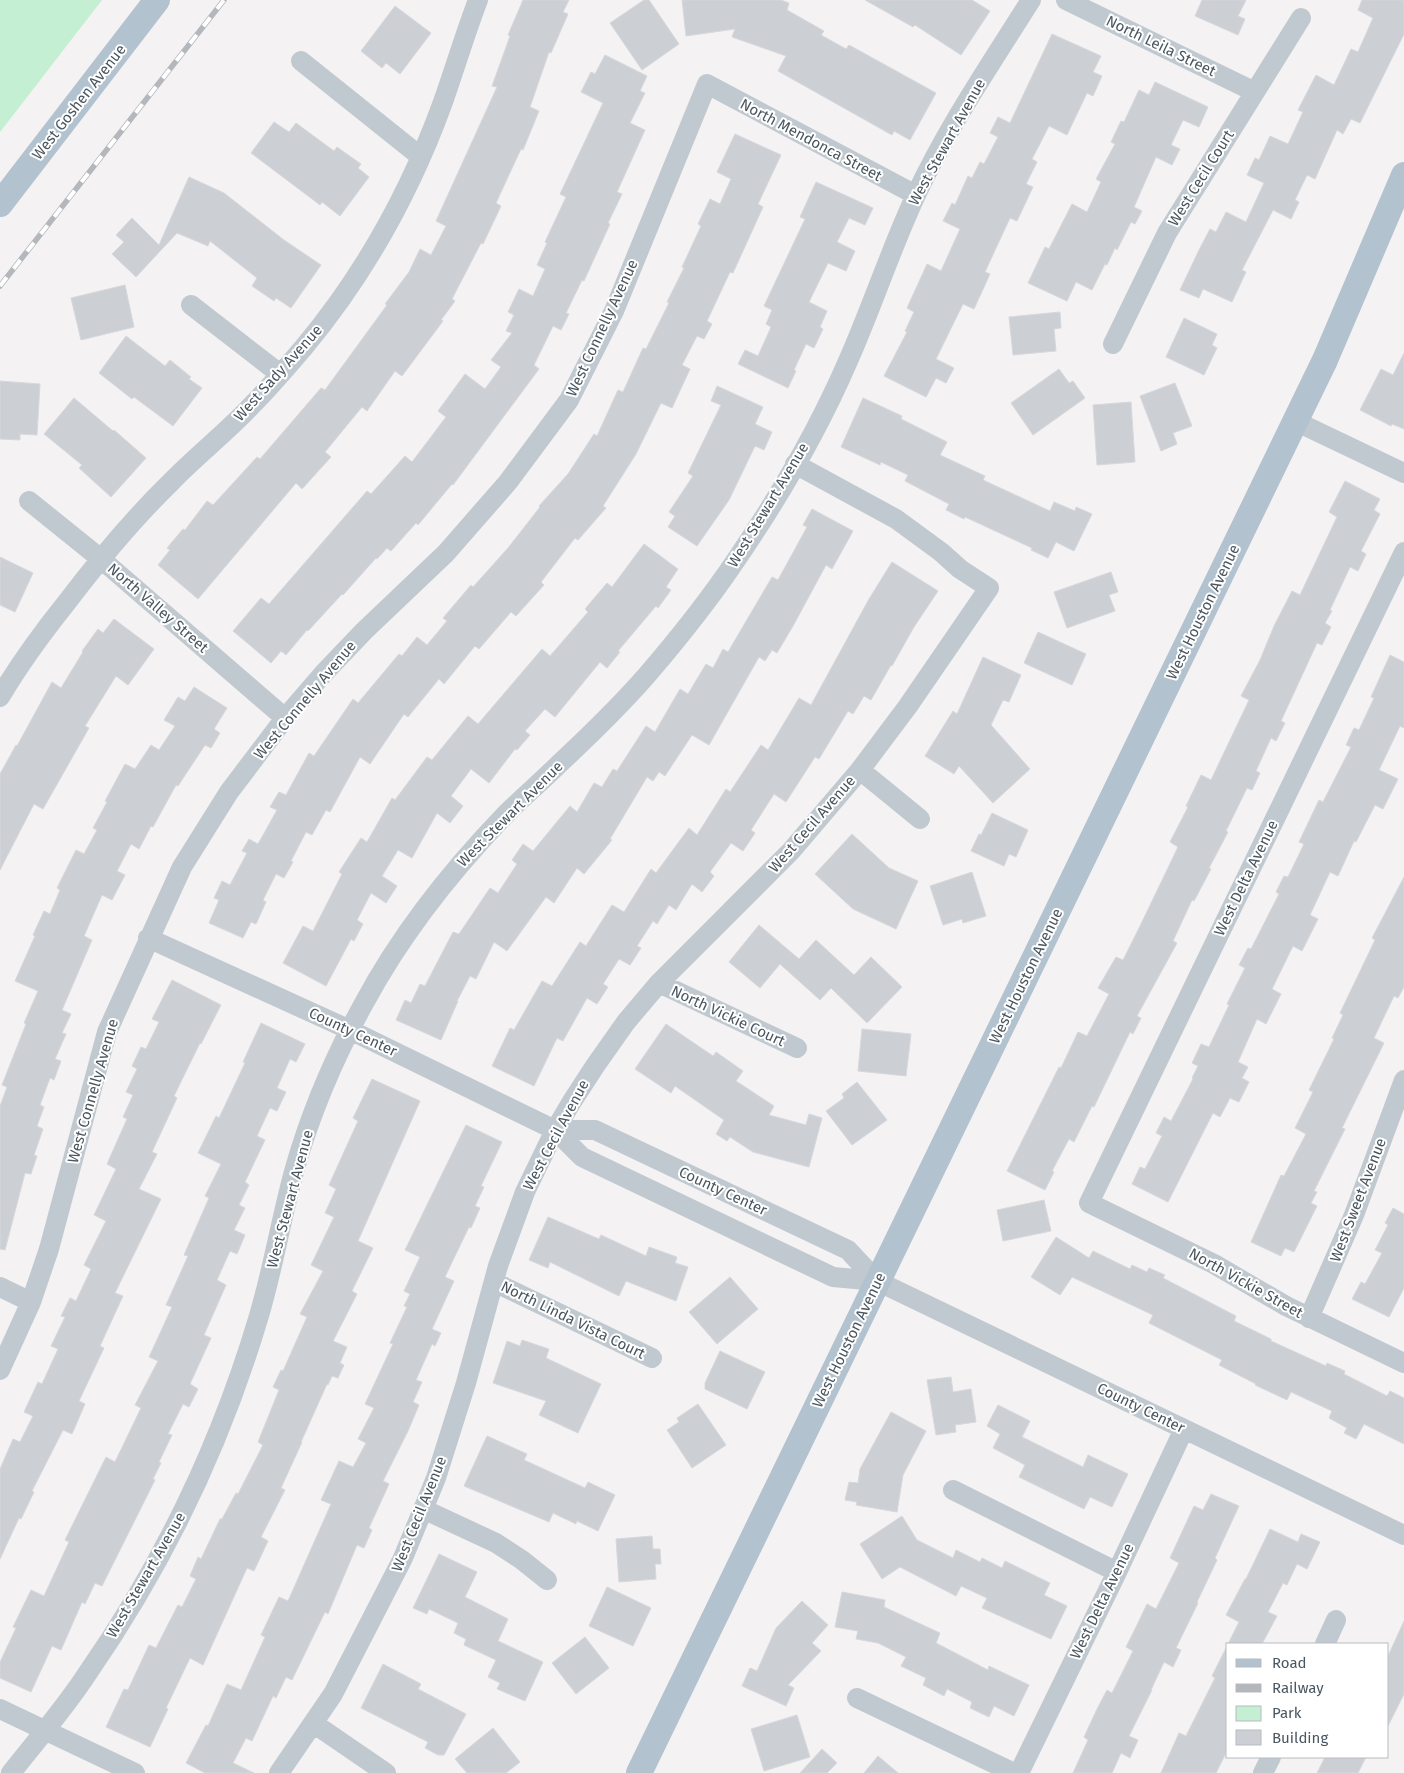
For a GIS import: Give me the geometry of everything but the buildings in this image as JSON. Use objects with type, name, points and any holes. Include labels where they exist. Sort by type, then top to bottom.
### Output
[{"type":"main road","name":"West Goshen Avenue","points":[[0,204],[157,0]]},
{"type":"main road","name":"West Houston Avenue","points":[[639,1773],[1338,333],[1404,175]]},
{"type":"street","name":"West Sady Avenue","points":[[0,697],[41,635],[101,559],[172,481],[252,406],[332,310],[362,268],[394,212],[420,157],[443,102],[478,0]]},
{"type":"street","name":"West Stewart Avenue","points":[[11,1773],[86,1677],[153,1569],[196,1486],[233,1394],[258,1319],[296,1164],[311,1118],[350,1030],[383,968],[422,910],[465,858],[510,810],[578,746],[646,676],[734,563],[766,514],[822,414],[847,363],[916,195],[939,150],[1030,0]]},
{"type":"street","name":"North Leila Street","points":[[1066,0],[1255,92]]},
{"type":"street","name":"West Cecil Court","points":[[1113,344],[1167,233],[1301,18]]},
{"type":"street","points":[[302,61],[420,157]]},
{"type":"street","name":"North Mendonca Street","points":[[707,84],[916,195]]},
{"type":"street","name":"West Connelly Avenue","points":[[0,1370],[31,1302],[49,1249],[107,1032],[148,938],[187,859],[229,792],[285,718],[364,631],[446,553],[508,482],[569,400],[614,311],[707,84]]},
{"type":"street","points":[[191,305],[280,374]]},
{"type":"street","points":[[1295,421],[1404,474]]},
{"type":"street","name":"West Cecil Avenue","points":[[279,1773],[333,1694],[403,1558],[436,1478],[466,1383],[494,1282],[525,1192],[556,1130],[594,1066],[626,1022],[659,983],[791,850],[860,770],[908,706],[990,588],[960,569],[941,552],[896,519],[795,464]]},
{"type":"street","name":"North Valley Street","points":[[29,501],[101,559],[285,718]]},
{"type":"street","name":"West Delta Avenue","points":[[1089,1203],[1404,552]]},
{"type":"street","points":[[860,770],[920,820]]},
{"type":"street","name":"County Center","points":[[148,938],[350,1030],[556,1130],[582,1157],[832,1277],[877,1281],[1404,1534]]},
{"type":"street","name":"North Vickie Court","points":[[659,983],[797,1048]]},
{"type":"street","name":"West Sweet Avenue","points":[[1309,1318],[1354,1215],[1404,1080]]},
{"type":"street","name":"County Center","points":[[556,1130],[595,1130],[848,1250],[877,1281]]},
{"type":"street","name":"North Vickie Street","points":[[1089,1203],[1214,1264],[1281,1304],[1404,1363]]},
{"type":"street","name":"North Linda Vista Court","points":[[494,1282],[652,1358]]},
{"type":"street","points":[[0,1286],[31,1302]]},
{"type":"street","name":"West Delta Avenue","points":[[1018,1773],[1117,1572],[1184,1429]]},
{"type":"street","points":[[953,1490],[1117,1572]]},
{"type":"street","points":[[423,1509],[496,1543],[522,1560],[547,1580]]},
{"type":"street","points":[[1325,1643],[1336,1620]]},
{"type":"street","points":[[857,1698],[1014,1773]]},
{"type":"street","points":[[0,1709],[135,1773]]},
{"type":"street","points":[[313,1722],[386,1773]]},
{"type":"street","points":[[1263,1773],[1270,1758]]},
{"type":"green space","points":[[0,0],[102,0],[0,132]]},
{"type":"railway","points":[[0,286],[224,0]]}]
